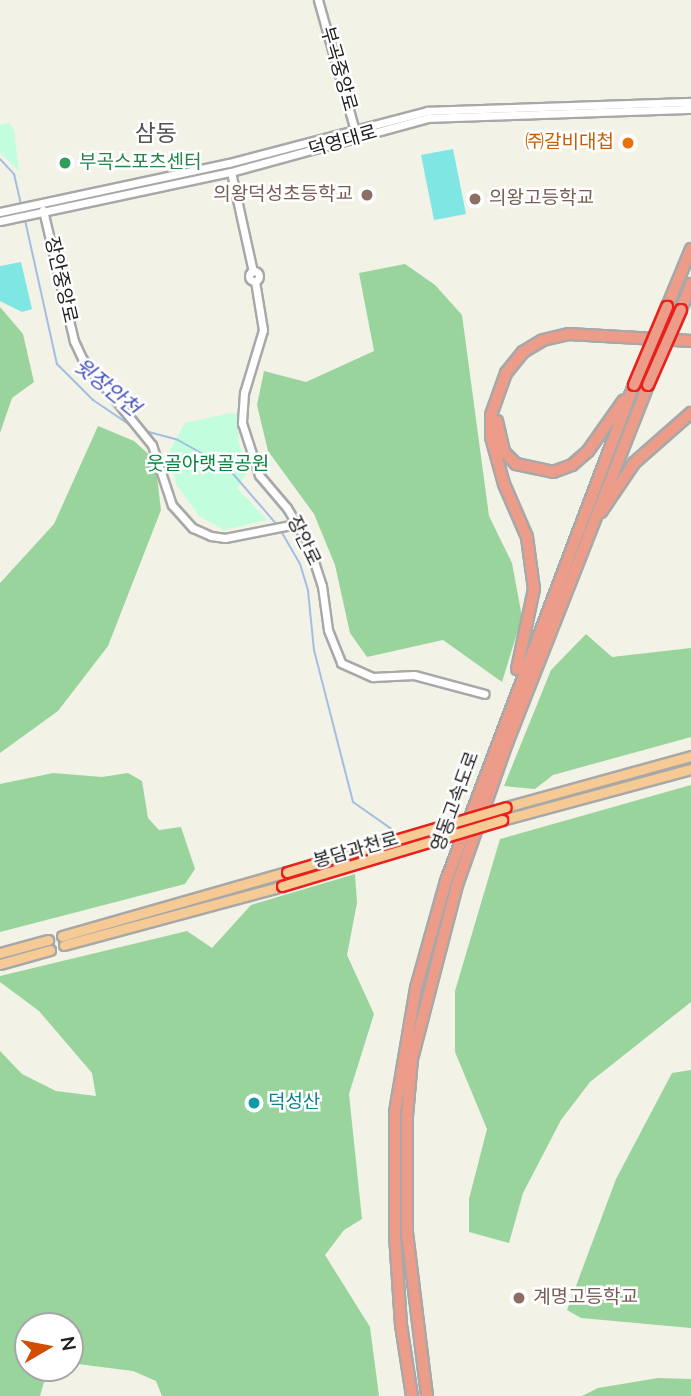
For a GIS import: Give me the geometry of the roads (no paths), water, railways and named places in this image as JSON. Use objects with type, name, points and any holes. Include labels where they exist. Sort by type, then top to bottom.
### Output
[{"type":"highway","name":"영동고속도로","points":[[412,1396],[401,1325],[395,1235],[395,1112],[416,988],[446,881],[501,731],[634,385],[691,249]]},
{"type":"highway","name":"영동고속도로","points":[[427,1396],[407,1222],[412,1059],[457,885],[584,543],[691,284]]},
{"type":"highway","points":[[501,731],[528,630],[534,589],[527,537],[495,456],[491,415],[497,391],[523,352],[543,340],[589,333],[691,341]]},
{"type":"highway","points":[[634,385],[588,451],[572,465],[553,472],[534,470],[516,464],[504,452],[497,414],[503,393],[528,356],[547,345],[589,340],[691,346]]},
{"type":"highway","points":[[584,543],[634,463],[691,413]]},
{"type":"highway","name":"봉담과천로","points":[[691,756],[506,807],[63,941],[282,886],[502,820],[691,769]]},
{"type":"highway","points":[[0,953],[49,945],[0,964]]},
{"type":"street","name":"부곡중앙로","points":[[318,0],[356,133]]},
{"type":"street","name":"덕영대로","points":[[0,221],[231,172],[427,111],[487,106],[691,102]]},
{"type":"street","name":"덕영대로","points":[[0,212],[429,118],[489,113],[691,109]]},
{"type":"street","name":"장안로","points":[[231,172],[253,272],[259,276],[255,281],[263,330],[244,393],[242,423],[259,475],[315,562],[328,629],[341,663],[373,677],[414,676],[485,694]]},
{"type":"street","name":"장안중앙로","points":[[37,203],[74,341],[83,360],[152,444],[172,505],[193,528],[225,538],[292,525]]},
{"type":"waterway","name":"윗장안천","points":[[0,159],[14,174],[21,205]]},
{"type":"waterway","name":"윗장안천","points":[[25,220],[57,364],[93,400],[136,429]]},
{"type":"waterway","name":"윗장안천","points":[[145,431],[178,440],[228,468],[278,526]]},
{"type":"waterway","name":"윗장안천","points":[[281,531],[300,564],[308,591],[314,650],[353,802],[393,830]]},
{"type":"place","name":"㈜갈비대첩","points":[[628,143]]},
{"type":"place","name":"부곡스포츠센터","points":[[65,163]]},
{"type":"place","name":"의왕덕성초등학교","points":[[367,195]]},
{"type":"place","name":"의왕고등학교","points":[[475,199]]},
{"type":"place","name":"덕성산","points":[[254,1103]]},
{"type":"place","name":"계명고등학교","points":[[519,1298]]},
{"type":"district","name":"삼동","points":[[156,134]]},
{"type":"park label","name":"웃골아랫골공원","points":[[208,465]]}]
